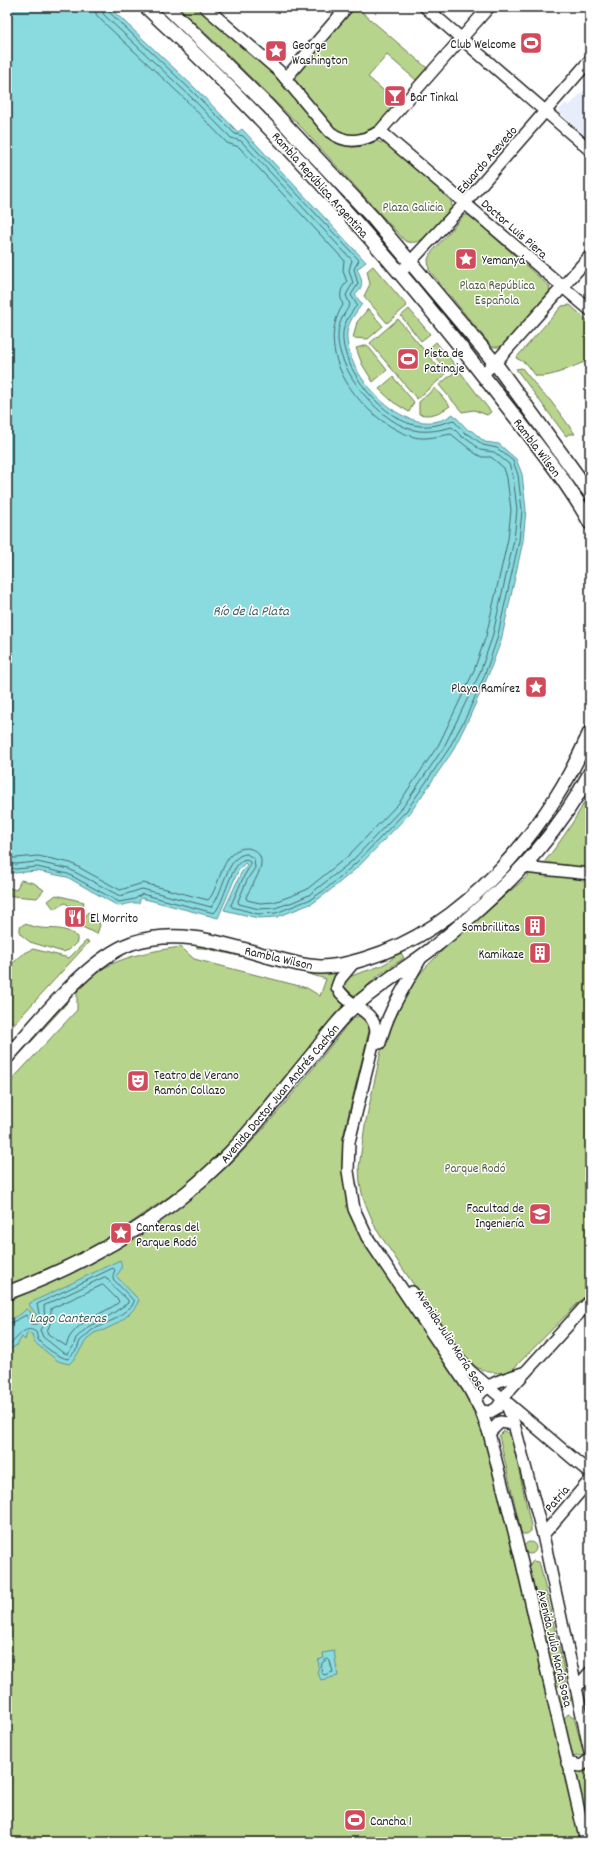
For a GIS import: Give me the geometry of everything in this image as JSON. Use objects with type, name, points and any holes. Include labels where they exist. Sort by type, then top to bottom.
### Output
[{"type":"main road","name":"Rambla República Argentina","points":[[146,7],[212,69],[286,143],[400,273],[482,374]]},
{"type":"main road","name":"Rambla República Argentina","points":[[166,7],[224,61],[334,176],[411,262],[496,363]]},
{"type":"main road","name":"Rambla Wilson","points":[[496,363],[590,493]]},
{"type":"main road","name":"Rambla Wilson","points":[[482,374],[545,456],[578,502],[590,523]]},
{"type":"main road","name":"Rambla Wilson","points":[[7,1056],[73,985],[92,967],[120,948],[142,940],[167,936],[203,938],[312,966],[334,966],[355,961],[387,951],[407,941],[435,925],[476,893],[515,852],[542,817],[569,776],[590,732]]},
{"type":"main road","points":[[423,956],[506,885],[524,867],[564,818],[590,774]]},
{"type":"main road","name":"Avenida Doctor Juan Andrés Cachón","points":[[7,1293],[60,1271],[112,1245],[150,1220],[196,1185],[242,1140],[338,1024],[356,1006],[423,956]]},
{"type":"street","points":[[205,7],[286,78],[321,123],[336,137],[355,142],[364,140],[380,131],[489,7]]},
{"type":"street","points":[[286,78],[347,7]]},
{"type":"street","points":[[425,7],[590,150]]},
{"type":"street","name":"Eduardo Acevedo","points":[[400,273],[465,203],[590,60]]},
{"type":"street","name":"Doctor Luis Piera","points":[[380,131],[590,310]]},
{"type":"street","points":[[482,374],[496,363],[590,256]]},
{"type":"street","points":[[524,867],[590,874]]},
{"type":"street","name":"Avenida Julio María Sosa","points":[[423,956],[394,1004],[383,1029],[359,1126],[355,1169],[360,1202],[371,1230],[450,1348],[470,1371],[504,1398],[514,1424],[543,1535],[590,1752]]},
{"type":"street","name":"Avenida Julio María Sosa","points":[[355,961],[340,979],[337,987],[342,996],[366,1012],[375,1025],[376,1032],[349,1142],[348,1171],[354,1209],[367,1236],[468,1387],[481,1411],[489,1433],[522,1563],[586,1842]]},
{"type":"street","points":[[481,1411],[494,1411],[526,1372],[589,1303]]},
{"type":"street","points":[[475,1401],[482,1390],[488,1386],[526,1372]]},
{"type":"street","points":[[504,1398],[590,1473]]},
{"type":"street","points":[[489,1433],[500,1422],[514,1424]]},
{"type":"street","name":"Patria","points":[[543,1535],[590,1480]]},
{"type":"street","points":[[577,1687],[590,1672]]},
{"type":"street","points":[[567,1763],[581,1766],[590,1759]]},
{"type":"shaded area","points":[[590,76],[590,140],[558,111],[566,103],[569,106],[585,89],[586,80]]},
{"type":"green space","name":"Plaza Galicia","points":[[179,7],[200,7],[281,77],[345,145],[361,146],[377,141],[390,146],[451,200],[452,207],[438,226],[419,241],[405,241],[301,127]]},
{"type":"green space","points":[[353,7],[356,7],[427,68],[416,80],[387,55],[368,77],[397,102],[370,134],[365,137],[339,136],[291,79]]},
{"type":"green space","name":"Plaza República Española","points":[[464,215],[468,215],[474,219],[550,287],[549,292],[502,347],[492,347],[429,270],[428,259],[431,253]]},
{"type":"green space","points":[[373,266],[407,306],[387,323],[364,296],[370,284],[367,271]]},
{"type":"green space","points":[[570,305],[590,323],[590,360],[550,375],[536,376],[527,364],[516,358],[562,306]]},
{"type":"green space","points":[[368,309],[383,326],[368,339],[353,338],[357,322]]},
{"type":"green space","points":[[409,309],[430,334],[421,341],[401,316]]},
{"type":"green space","name":"Pista de Patinaje","points":[[398,319],[445,375],[417,399],[370,343]]},
{"type":"green space","points":[[436,342],[456,366],[448,372],[428,349]]},
{"type":"green space","points":[[367,345],[387,370],[373,382],[362,364],[356,348]]},
{"type":"green space","points":[[522,368],[542,393],[550,400],[575,434],[569,434],[566,436],[516,369]]},
{"type":"green space","points":[[458,369],[491,412],[487,415],[474,410],[462,412],[439,385]]},
{"type":"green space","points":[[393,377],[414,402],[409,412],[393,402],[379,389]]},
{"type":"green space","points":[[435,388],[450,406],[435,414],[419,414],[419,402]]},
{"type":"green space","name":"Parque Rodó","points":[[590,791],[590,1291],[511,1371],[494,1373],[480,1369],[457,1349],[376,1229],[363,1198],[360,1183],[359,1167],[365,1125],[386,1028],[413,982],[450,943],[545,861],[569,828]]},
{"type":"green space","points":[[21,880],[34,883],[44,890],[37,898],[7,894],[7,887],[16,890]]},
{"type":"green space","points":[[56,895],[84,902],[81,913],[65,903],[54,909],[48,901]]},
{"type":"green space","points":[[88,912],[97,918],[100,925],[97,934],[78,925]]},
{"type":"green space","points":[[24,924],[40,928],[64,930],[77,937],[77,942],[69,950],[63,952],[30,942],[20,934],[20,927]]},
{"type":"green space","points":[[86,941],[89,942],[13,1025],[7,1013],[7,971],[11,965],[23,954],[33,949],[69,958]]},
{"type":"green space","points":[[197,946],[203,946],[275,964],[203,948],[197,948]]},
{"type":"green space","points":[[181,947],[194,959],[307,988],[320,996],[326,979],[288,968],[339,971],[346,1004],[330,1021],[238,1135],[187,1184],[115,1234],[75,1256],[7,1286],[7,1085],[77,1010],[77,990],[87,979],[112,964],[125,959],[153,951]]},
{"type":"green space","points":[[400,951],[404,958],[379,975],[358,994],[351,996],[345,993],[342,982],[355,975],[383,965],[391,960]]},
{"type":"green space","points":[[66,1002],[67,1003],[7,1068],[7,1065]]},
{"type":"green space","points":[[358,1016],[365,1018],[370,1027],[343,1137],[342,1167],[346,1198],[350,1211],[458,1381],[486,1436],[580,1842],[7,1842],[7,1301],[70,1274],[100,1258],[159,1222],[213,1180],[268,1124],[350,1021]]},
{"type":"green space","points":[[504,1431],[511,1434],[531,1526],[531,1531],[527,1534],[522,1534],[521,1531],[499,1436]]},
{"type":"green space","points":[[528,1542],[532,1542],[536,1548],[532,1554],[528,1554],[524,1550],[524,1546]]},
{"type":"green space","points":[[533,1561],[538,1562],[540,1565],[566,1678],[564,1685],[561,1687],[556,1685],[554,1682],[529,1568]]},
{"type":"green space","points":[[563,1694],[567,1694],[571,1700],[567,1706],[563,1706],[559,1702],[559,1698]]},
{"type":"green space","points":[[568,1714],[574,1717],[584,1755],[572,1757],[563,1720]]},
{"type":"green space","points":[[587,1768],[590,1783],[590,1834],[575,1771]]},
{"type":"water","name":"Río de la Plata","points":[[7,7],[109,7],[196,89],[238,132],[242,129],[366,262],[357,269],[362,283],[360,289],[355,295],[362,304],[351,321],[347,333],[349,350],[356,369],[368,386],[383,402],[400,414],[418,421],[436,422],[453,414],[468,430],[472,431],[485,442],[499,444],[516,459],[522,474],[526,510],[523,541],[501,641],[487,678],[452,752],[410,813],[358,867],[313,903],[277,917],[258,918],[224,910],[241,873],[247,865],[245,863],[238,871],[218,918],[141,898],[139,903],[118,906],[67,877],[37,871],[15,873],[7,871]]},
{"type":"water","name":"Lago Canteras","points":[[120,1260],[121,1269],[116,1276],[139,1300],[137,1305],[121,1321],[90,1336],[69,1364],[58,1361],[34,1342],[32,1334],[27,1333],[25,1340],[22,1337],[17,1345],[7,1351],[7,1321],[21,1314],[26,1309],[30,1311],[33,1321],[36,1321],[36,1314],[29,1305],[30,1303]]},
{"type":"water","points":[[334,1651],[338,1676],[321,1680],[317,1672],[319,1667],[318,1660],[324,1658],[323,1653]]},
{"type":"place","name":"Club Welcome","points":[[531,43]]},
{"type":"place","name":"George Washington","points":[[276,51]]},
{"type":"place","name":"Bar Tinkal","points":[[395,96]]},
{"type":"place","name":"Yemanyá","points":[[466,259]]},
{"type":"place","name":"Pista de Patinaje","points":[[408,359]]},
{"type":"place","name":"Playa Ramírez","points":[[536,687]]},
{"type":"place","name":"El Morrito","points":[[75,917]]},
{"type":"place","name":"Sombrillitas","points":[[535,926]]},
{"type":"place","name":"Kamikaze","points":[[540,953]]},
{"type":"place","name":"Teatro de Verano Ramón Collazo","points":[[138,1081]]},
{"type":"place","name":"Facultad de Ingeniería","points":[[540,1214]]},
{"type":"place","name":"Canteras del Parque Rodó","points":[[121,1233]]},
{"type":"place","name":"Cancha 1","points":[[355,1820]]}]
